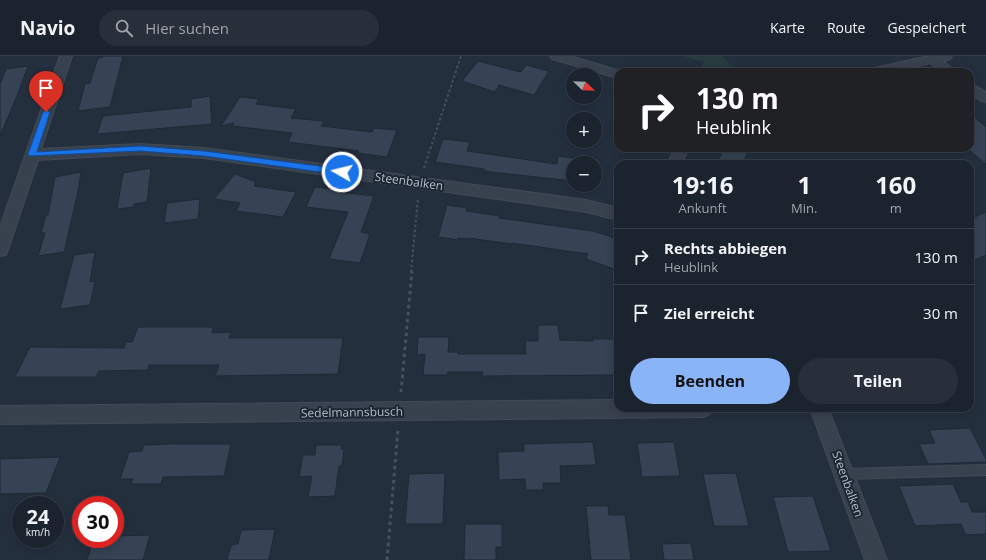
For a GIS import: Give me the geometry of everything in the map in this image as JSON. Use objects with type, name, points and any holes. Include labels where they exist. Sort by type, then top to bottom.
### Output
[{"type":"street","points":[[0,250],[66,56]]},
{"type":"street","points":[[556,56],[614,73]]},
{"type":"street","points":[[894,68],[946,56]]},
{"type":"street","points":[[934,60],[945,68]]},
{"type":"street","points":[[974,89],[986,98]]},
{"type":"street","name":"Steenbalken","points":[[32,154],[140,149],[204,153],[548,200],[614,213]]},
{"type":"street","name":"Sedelmannsbusch","points":[[0,415],[614,409]]},
{"type":"street","name":"Steenbalken","points":[[821,412],[876,560]]},
{"type":"lane","points":[[844,474],[986,470]]},
{"type":"path","points":[[387,560],[419,182],[461,56]]},
{"type":"green space","points":[[682,56],[722,56],[734,68],[700,68],[704,62]]},
{"type":"building","points":[[102,56],[123,56],[110,107],[78,111],[85,84],[90,83],[98,58],[101,58]]},
{"type":"building","points":[[478,61],[521,72],[526,65],[549,71],[534,95],[499,85],[495,92],[462,81]]},
{"type":"building","points":[[28,66],[0,136],[0,84],[6,69]]},
{"type":"building","points":[[210,96],[212,124],[97,134],[103,116],[191,107],[191,99]]},
{"type":"building","points":[[240,97],[259,99],[256,104],[296,109],[291,118],[324,121],[321,126],[372,132],[374,128],[397,130],[387,157],[358,153],[359,151],[288,142],[292,133],[232,126],[234,123],[221,126]]},
{"type":"building","points":[[974,116],[986,127],[986,164],[971,152],[974,152]]},
{"type":"building","points":[[443,139],[470,142],[467,151],[557,164],[558,156],[566,157],[566,180],[484,171],[484,169],[435,162]]},
{"type":"building","points":[[722,152],[748,152],[744,160],[718,160]]},
{"type":"building","points":[[151,168],[147,202],[134,204],[134,207],[117,209],[123,173]]},
{"type":"building","points":[[81,172],[78,192],[64,252],[38,256],[45,233],[41,233],[46,215],[48,215],[55,177]]},
{"type":"building","points":[[235,174],[256,182],[254,186],[296,192],[283,217],[236,211],[240,203],[214,199]]},
{"type":"building","points":[[315,187],[374,196],[361,232],[370,234],[360,263],[329,259],[348,212],[306,207]]},
{"type":"building","points":[[200,199],[198,219],[164,223],[167,203]]},
{"type":"building","points":[[447,205],[467,208],[466,211],[500,216],[499,218],[593,231],[614,238],[614,269],[586,259],[588,254],[468,238],[458,238],[458,240],[438,237]]},
{"type":"building","points":[[986,212],[986,255],[974,260],[974,217]]},
{"type":"building","points":[[95,252],[90,282],[95,281],[90,305],[60,309],[74,255]]},
{"type":"building","points":[[538,325],[558,325],[560,340],[593,341],[593,339],[614,339],[614,375],[482,376],[483,372],[448,372],[447,375],[423,375],[425,354],[417,355],[418,337],[449,337],[448,352],[458,352],[458,354],[526,354],[525,341],[538,341]]},
{"type":"building","points":[[138,327],[213,327],[212,333],[231,332],[229,338],[343,338],[338,374],[215,376],[219,365],[149,365],[148,370],[99,371],[96,377],[15,377],[30,347],[124,348],[126,342],[132,342]]},
{"type":"building","points":[[970,428],[986,459],[986,462],[928,464],[919,444],[935,443],[929,430]]},
{"type":"building","points":[[593,442],[596,465],[560,466],[561,483],[543,483],[544,490],[526,490],[525,479],[499,480],[498,452],[524,451],[524,444]]},
{"type":"building","points":[[674,442],[680,476],[642,477],[637,443]]},
{"type":"building","points":[[231,444],[224,476],[163,477],[161,484],[131,484],[133,479],[120,479],[129,452],[142,451],[144,445]]},
{"type":"building","points":[[316,445],[342,445],[341,449],[344,449],[342,466],[339,466],[335,496],[308,497],[312,476],[299,477],[303,455],[315,455]]},
{"type":"building","points":[[60,457],[46,493],[0,494],[0,459]]},
{"type":"building","points":[[445,473],[443,524],[405,524],[409,474]]},
{"type":"building","points":[[736,473],[749,526],[714,526],[703,474]]},
{"type":"building","points":[[953,484],[961,502],[968,502],[972,512],[986,512],[986,534],[966,535],[961,524],[915,526],[899,486]]},
{"type":"building","points":[[813,496],[831,551],[788,552],[773,497]]},
{"type":"building","points":[[586,506],[608,506],[609,515],[625,515],[631,560],[591,560]]},
{"type":"building","points":[[465,524],[502,524],[502,547],[496,547],[496,560],[464,560]]},
{"type":"building","points":[[275,529],[269,560],[227,560],[231,545],[238,544],[241,530]]},
{"type":"building","points":[[150,535],[143,560],[87,560],[91,548],[124,548],[124,536]]},
{"type":"building","points":[[691,543],[694,560],[664,560],[662,544]]},
{"type":"route","points":[[46,112],[32,154],[140,149],[204,153],[342,172]]}]
